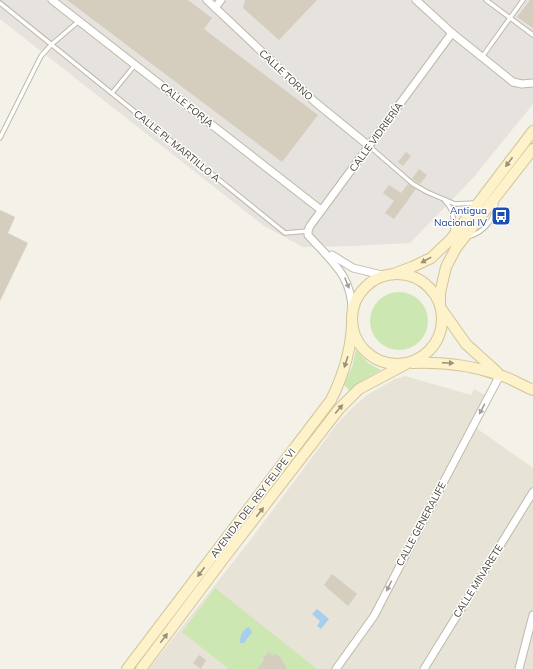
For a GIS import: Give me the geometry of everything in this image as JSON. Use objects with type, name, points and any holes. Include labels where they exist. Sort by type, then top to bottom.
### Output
[{"type":"main road","points":[[533,131],[451,239],[430,258],[412,267],[376,279],[367,285],[355,303],[352,313],[352,324],[356,338],[364,351],[376,360],[391,364],[454,364],[500,375],[533,390]]},
{"type":"main road","points":[[408,364],[422,358],[432,349],[439,337],[442,324],[440,292],[446,267],[456,248],[533,149]]},
{"type":"main road","points":[[389,275],[403,274],[422,281],[433,292],[441,308],[466,344],[500,375]]},
{"type":"main road","name":"AVENIDA DEL REY FELIPE VI","points":[[127,669],[331,400],[349,354],[352,340],[352,324]]},
{"type":"main road","name":"AVENIDA DEL REY FELIPE VI","points":[[141,669],[224,558],[339,409],[358,389],[408,364]]},
{"type":"street","name":"CALLE FORJA","points":[[52,0],[321,210]]},
{"type":"street","name":"CALLE TORNO","points":[[207,0],[315,102],[369,146]]},
{"type":"street","points":[[215,8],[221,0]]},
{"type":"street","points":[[416,0],[452,33],[513,82],[533,84]]},
{"type":"street","name":"CALLE VIDRIERÍA","points":[[308,231],[321,210],[452,33]]},
{"type":"street","points":[[308,231],[308,235],[344,276],[352,301],[352,313]]},
{"type":"street","points":[[314,242],[338,260],[353,268],[389,275]]},
{"type":"street","name":"CALLE GENERALIFE","points":[[336,669],[374,616],[500,375]]},
{"type":"street","name":"CALLE MINARETE","points":[[424,669],[533,492]]},
{"type":"street","points":[[520,669],[533,615]]},
{"type":"lane","points":[[486,0],[533,35]]},
{"type":"lane","points":[[482,57],[523,0]]},
{"type":"lane","name":"CALLE PL MARTILLO A","points":[[0,3],[286,234],[308,231]]},
{"type":"lane","points":[[0,138],[41,56],[52,44],[79,21]]},
{"type":"lane","points":[[112,93],[135,64]]},
{"type":"lane","points":[[369,146],[413,184],[444,201],[452,208],[454,230],[451,239]]},
{"type":"lane","points":[[444,201],[455,204],[478,203]]},
{"type":"shaded area","points":[[0,0],[533,0],[533,104],[473,178],[410,243],[303,247],[264,226],[0,19]]},
{"type":"shaded area","points":[[405,376],[471,395],[474,389],[487,396],[472,425],[533,468],[533,669],[149,669],[255,534],[337,424],[367,395],[395,379]]},
{"type":"green space","points":[[399,292],[410,294],[423,305],[426,310],[428,321],[426,332],[415,345],[410,348],[399,350],[388,348],[375,337],[372,332],[370,321],[372,310],[383,297],[388,294]]},
{"type":"green space","points":[[356,350],[368,363],[381,370],[363,380],[350,391],[344,385],[352,367]]},
{"type":"green space","points":[[215,588],[317,669],[229,669],[182,632]]},
{"type":"water","points":[[317,609],[329,619],[321,629],[317,626],[320,621],[312,614]]},
{"type":"water","points":[[249,627],[252,632],[244,643],[240,643],[242,634]]},
{"type":"building","points":[[67,0],[188,0],[212,18],[204,29],[318,115],[282,162]]},
{"type":"building","points":[[245,0],[317,0],[279,40],[243,8]]},
{"type":"building","points":[[530,0],[533,0],[533,28],[517,17]]},
{"type":"building","points":[[406,152],[411,156],[403,166],[398,162]]},
{"type":"building","points":[[419,169],[427,175],[420,184],[412,179]]},
{"type":"building","points":[[408,184],[416,189],[394,219],[385,213],[394,201],[383,193],[389,185],[401,193]]},
{"type":"building","points":[[0,210],[15,217],[8,233],[28,243],[0,301]]},
{"type":"building","points":[[332,574],[357,594],[348,606],[324,585]]},
{"type":"building","points":[[269,652],[273,656],[275,653],[280,657],[287,669],[257,669],[264,660],[263,658]]},
{"type":"building","points":[[199,655],[206,660],[201,669],[193,663]]},
{"type":"place","name":"Antigua Nacional IV","points":[[501,216]]}]
